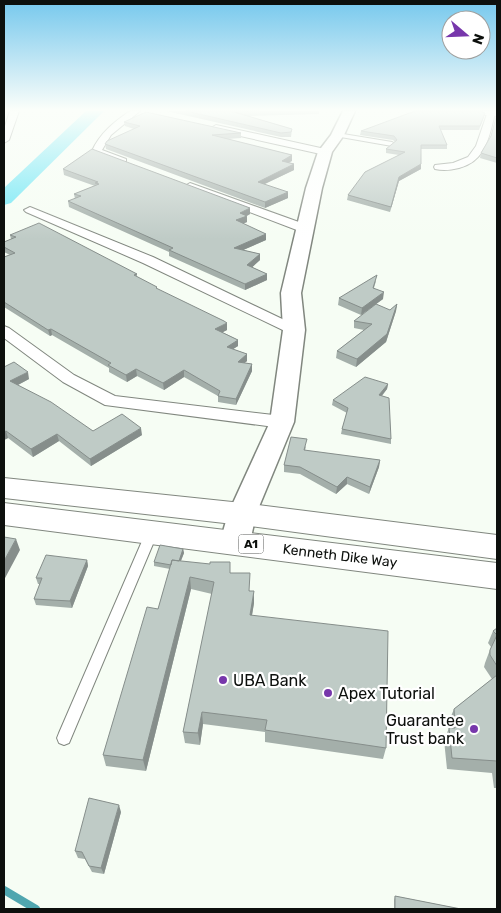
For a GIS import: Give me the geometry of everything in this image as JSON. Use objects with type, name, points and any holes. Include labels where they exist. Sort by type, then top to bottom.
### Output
[{"type":"highway","name":"Kenneth Dike Way","points":[[4,488],[239,528],[497,576]]},
{"type":"highway","name":"Kenneth Dike Way","points":[[4,514],[152,532],[239,528],[497,547]]},
{"type":"main road","points":[[239,528],[282,422],[294,330],[290,293],[324,154]]},
{"type":"street","points":[[104,154],[133,165]]},
{"type":"street","points":[[439,167],[456,167],[470,162],[477,154]]},
{"type":"street","points":[[179,182],[306,230]]},
{"type":"street","points":[[30,210],[148,260],[294,330]]},
{"type":"street","points":[[4,331],[64,377],[86,391],[111,402],[282,422]]},
{"type":"lane","points":[[64,738],[152,532]]},
{"type":"building","points":[[85,154],[104,154],[250,208],[240,213],[247,216],[236,220],[266,234],[234,248],[260,254],[247,265],[267,274],[245,284],[169,250],[173,248],[68,201],[81,196],[74,194],[99,184],[63,169]]},
{"type":"building","points":[[132,154],[292,155],[282,161],[294,164],[258,182],[288,192],[265,202]]},
{"type":"building","points":[[402,154],[421,154],[421,164],[399,177],[391,207],[348,195],[365,172]]},
{"type":"building","points":[[483,154],[497,154],[497,158]]},
{"type":"building","points":[[39,223],[137,274],[134,275],[156,288],[227,323],[215,329],[238,340],[227,347],[247,354],[238,362],[252,364],[236,399],[218,396],[220,391],[184,370],[163,383],[136,369],[126,375],[108,365],[111,363],[51,329],[48,330],[4,302],[4,257],[15,253],[4,247],[4,242],[16,237],[10,235]]},
{"type":"building","points":[[377,275],[373,288],[384,292],[362,308],[339,298]]},
{"type":"building","points":[[376,304],[390,310],[397,304],[387,334],[357,359],[337,351],[372,324],[354,321]]},
{"type":"building","points":[[14,362],[28,372],[10,381],[51,402],[93,431],[122,414],[141,428],[90,459],[57,434],[31,449],[6,431],[4,432],[4,367]]},
{"type":"building","points":[[365,377],[388,384],[379,395],[389,398],[391,439],[342,429],[348,408],[333,400]]},
{"type":"building","points":[[291,437],[307,439],[304,450],[380,460],[370,487],[347,477],[337,487],[300,467],[284,465]]},
{"type":"building","points":[[4,537],[16,539],[4,561]]},
{"type":"building","points":[[160,545],[183,549],[179,561],[172,560],[171,565],[154,562]]},
{"type":"building","points":[[46,555],[87,560],[70,601],[34,599],[42,578],[36,578]]},
{"type":"building","points":[[172,560],[210,564],[210,562],[230,562],[230,573],[250,573],[249,591],[254,591],[250,615],[388,631],[386,748],[265,730],[267,720],[202,712],[198,733],[183,732],[214,582],[190,577],[143,760],[103,755],[147,607],[158,609]]},
{"type":"building","points":[[497,635],[497,666],[490,655],[490,650]]},
{"type":"building","points":[[497,675],[497,761],[452,758],[449,728],[455,728],[454,709]]},
{"type":"building","points":[[89,798],[119,805],[101,868],[89,866],[82,852],[75,851]]},
{"type":"building","points":[[395,896],[461,909],[395,909]]},
{"type":"waterway","points":[[4,199],[51,154]]},
{"type":"waterway","points":[[4,890],[36,909]]},
{"type":"place","name":"UBA Bank","points":[[223,680]]},
{"type":"place","name":"Apex Tutorial","points":[[328,693]]},
{"type":"place","name":"Guarantee Trust bank","points":[[474,729]]}]
